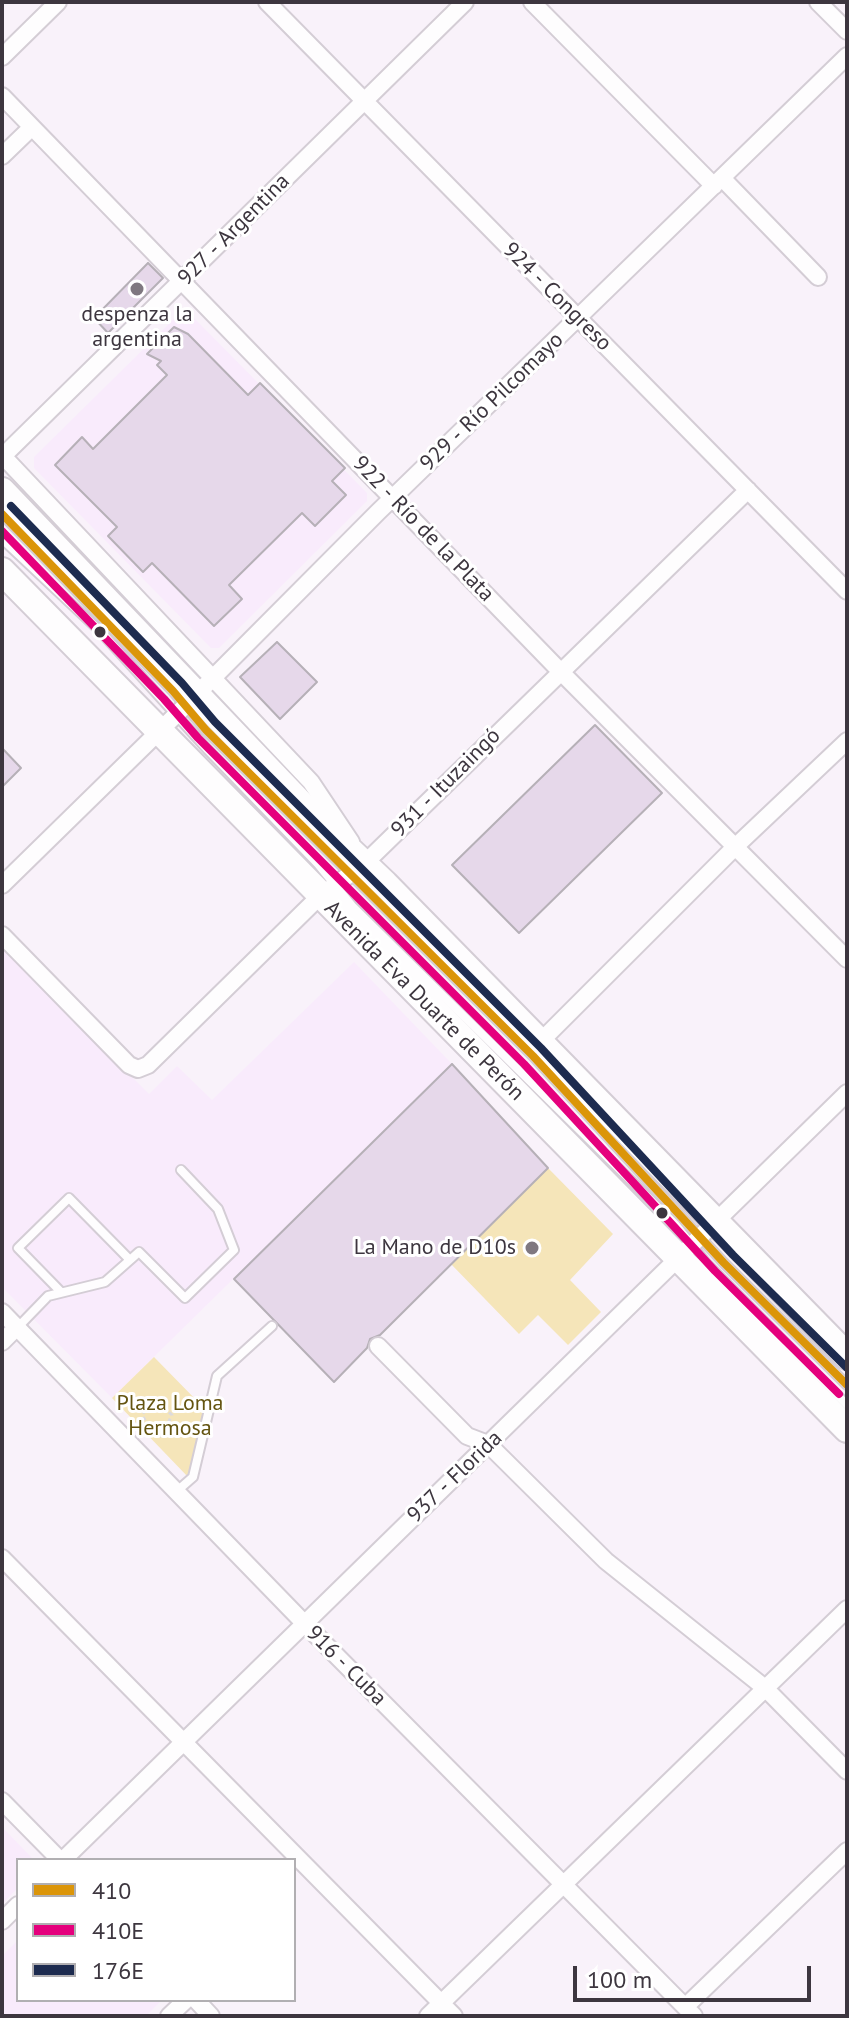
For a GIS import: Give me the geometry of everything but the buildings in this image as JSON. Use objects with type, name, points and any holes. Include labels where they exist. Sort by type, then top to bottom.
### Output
[{"type":"main road","name":"Avenida Eva Duarte de Perón","points":[[2,491],[186,705],[238,813],[328,891],[698,1241],[845,1350]]},
{"type":"main road","name":"Avenida Eva Duarte de Perón","points":[[2,571],[186,705],[302,805],[358,868],[540,1042],[847,1429]]},
{"type":"main road","points":[[238,813],[270,831],[328,891]]},
{"type":"street","points":[[2,57],[58,2]]},
{"type":"street","name":"924 - Congreso","points":[[267,2],[847,591]]},
{"type":"street","name":"927 - Argentina","points":[[2,456],[465,2]]},
{"type":"street","points":[[532,2],[818,277]]},
{"type":"street","points":[[818,2],[847,31]]},
{"type":"street","name":"929 - Río Pilcomayo","points":[[2,885],[393,498],[847,56]]},
{"type":"street","name":"922 - Río de la Plata","points":[[2,96],[560,671],[847,959]]},
{"type":"street","points":[[2,156],[31,128]]},
{"type":"street","name":"Avenida Eva Duarte de Perón","points":[[2,456],[186,705]]},
{"type":"street","name":"931 - Ituzaingó","points":[[2,935],[129,1065],[138,1069],[155,1061],[328,891],[358,868],[748,490]]},
{"type":"street","points":[[540,1042],[736,846],[847,741]]},
{"type":"street","name":"937 - Florida","points":[[64,1858],[847,1093]]},
{"type":"street","name":"916 - Cuba","points":[[2,1312],[305,1624],[690,2011]]},
{"type":"street","points":[[2,1342],[17,1327]]},
{"type":"street","points":[[378,1346],[467,1436],[488,1444],[606,1561],[765,1688],[847,1771]]},
{"type":"street","points":[[2,1558],[454,2016]]},
{"type":"street","points":[[428,2016],[847,1609]]},
{"type":"street","points":[[3,1804],[60,1858]]},
{"type":"street","points":[[690,2011],[847,1851]]},
{"type":"street","points":[[169,2016],[184,2002]]},
{"type":"lane","points":[[2,514],[186,705],[232,793],[270,831]]},
{"type":"lane","points":[[2,539],[101,632],[186,705]]},
{"type":"lane","points":[[208,750],[318,864],[328,891]]},
{"type":"lane","points":[[358,868],[533,1056],[847,1405]]},
{"type":"lane","points":[[17,1327],[48,1296],[105,1282],[139,1252],[185,1298],[234,1250],[218,1209],[181,1170]]},
{"type":"lane","points":[[60,1291],[18,1248],[69,1198],[130,1260]]},
{"type":"lane","points":[[698,1241],[847,1385]]},
{"type":"lane","points":[[176,1492],[193,1477],[217,1376],[272,1326]]},
{"type":"path","points":[[156,1404],[172,1415],[168,1423],[170,1431],[163,1437],[151,1431],[142,1415],[146,1408],[156,1404]]},
{"type":"shaded area","points":[[181,312],[188,312],[367,493],[367,501],[219,648],[211,648],[34,468],[34,457]]},
{"type":"shaded area","points":[[2,946],[149,1094],[177,1066],[212,1100],[354,962],[452,1064],[112,1398],[2,1287]]},
{"type":"shaded area","points":[[2,1827],[32,1858],[16,1858],[16,1890],[2,1904]]},
{"type":"shaded area","points":[[16,1942],[16,2002],[160,2002],[146,2016],[2,2016],[2,1956]]},
{"type":"green space","name":"La Mano de D10s","points":[[548,1168],[613,1234],[570,1280],[601,1312],[568,1345],[538,1315],[519,1334],[450,1263]]},
{"type":"green space","name":"Plaza Loma Hermosa","points":[[154,1357],[204,1408],[188,1477],[112,1398]]},
{"type":"transit line","name":"176E","points":[[11,506],[182,683],[215,722],[541,1048],[733,1255],[847,1368]]},
{"type":"transit line","name":"410","points":[[2,514],[173,691],[206,730],[533,1056],[724,1263],[847,1385]]},
{"type":"transit line","name":"410E","points":[[2,531],[198,738],[524,1064],[715,1271],[839,1394]]},
{"type":"place","name":"despenza la argentina","points":[[137,289]]},
{"type":"place","name":"La Mano de D10s","points":[[532,1248]]}]
